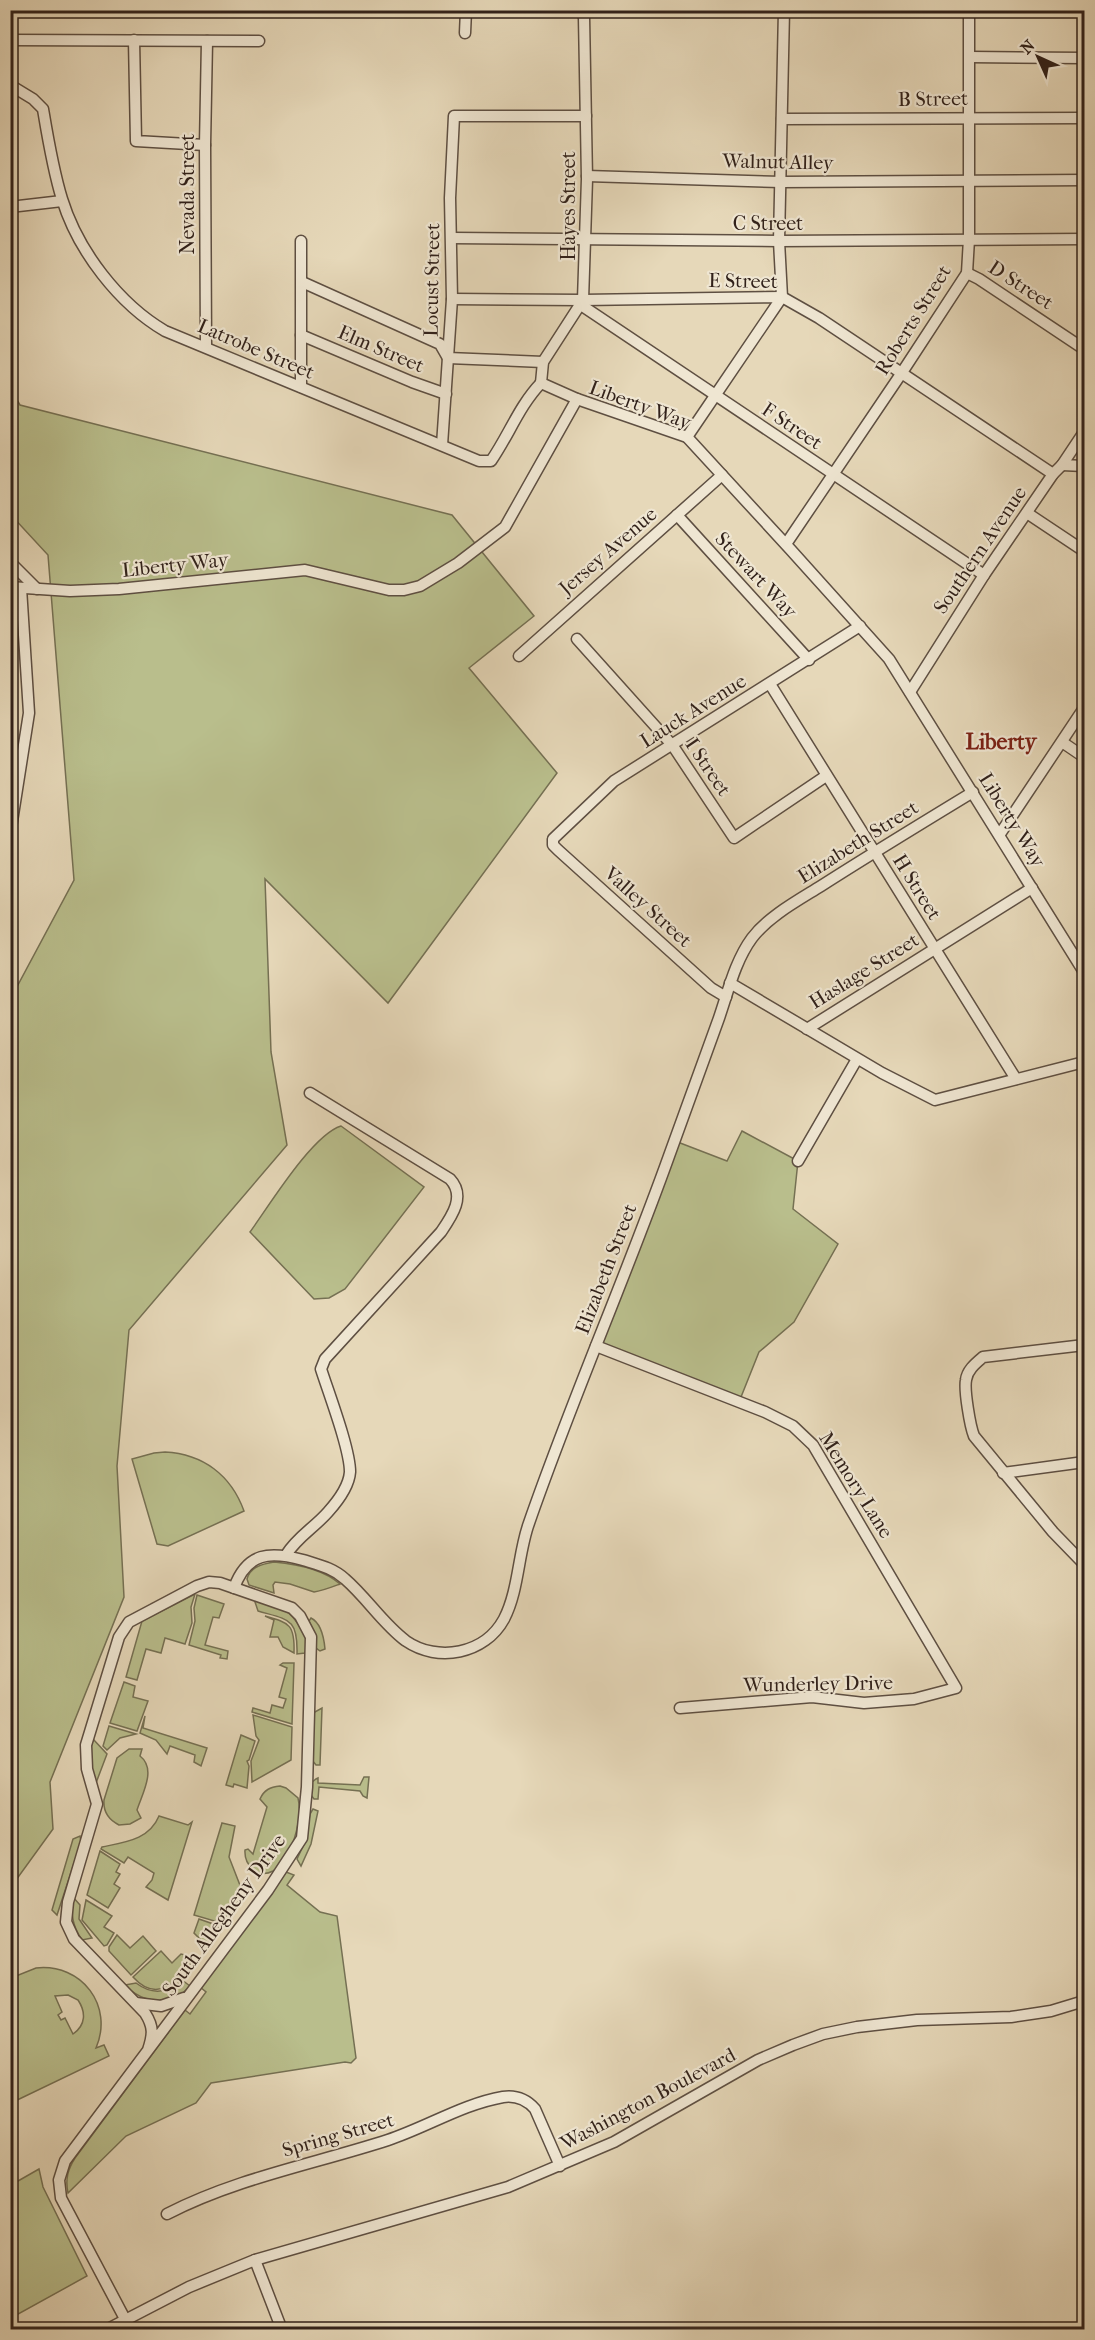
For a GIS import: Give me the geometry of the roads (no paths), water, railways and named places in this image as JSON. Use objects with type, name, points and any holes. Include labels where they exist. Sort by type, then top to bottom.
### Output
[{"type":"street","points":[[465,33],[466,10]]},
{"type":"street","points":[[687,437],[782,297],[779,241],[784,10]]},
{"type":"street","name":"Roberts Street","points":[[786,544],[967,273],[970,117],[969,10]]},
{"type":"street","name":"Hayes Street","points":[[582,14],[587,176],[582,303]]},
{"type":"street","points":[[10,40],[259,41]]},
{"type":"street","points":[[134,40],[136,141],[205,146]]},
{"type":"street","name":"Nevada Street","points":[[206,346],[207,41]]},
{"type":"street","points":[[970,57],[1084,58]]},
{"type":"street","name":"Latrobe Street","points":[[10,85],[33,99],[43,109],[62,201],[93,261],[143,318],[165,331],[206,346],[479,461],[491,461],[528,396],[541,383]]},
{"type":"street","name":"Locust Street","points":[[442,444],[452,299],[450,198],[454,116],[586,117]]},
{"type":"street","name":"B Street","points":[[782,119],[1084,118]]},
{"type":"street","name":"Walnut Alley","points":[[587,176],[780,182],[1084,180]]},
{"type":"street","points":[[10,207],[62,201]]},
{"type":"street","name":"C Street","points":[[452,238],[779,241],[1084,239]]},
{"type":"street","points":[[301,241],[302,387]]},
{"type":"street","name":"D Street","points":[[967,273],[1084,349]]},
{"type":"street","name":"Elm Street","points":[[302,282],[440,344],[448,358],[543,362]]},
{"type":"street","name":"E Street","points":[[452,299],[582,303],[782,297],[819,318],[1053,474]]},
{"type":"street","points":[[577,399],[541,383],[543,362],[582,303]]},
{"type":"street","name":"F Street","points":[[582,303],[984,575]]},
{"type":"street","name":"Elm Street","points":[[302,335],[446,394]]},
{"type":"street","name":"Liberty Way","points":[[16,587],[70,591],[119,589],[305,570],[389,590],[404,590],[420,586],[458,563],[505,527],[577,399],[687,437],[889,659],[1084,972]]},
{"type":"street","name":"Southern Avenue","points":[[910,692],[984,575],[1084,432]]},
{"type":"street","points":[[1062,465],[1084,466]]},
{"type":"street","name":"Jersey Avenue","points":[[519,656],[722,475]]},
{"type":"street","points":[[1027,513],[1084,551]]},
{"type":"street","name":"Stewart Way","points":[[677,514],[809,660]]},
{"type":"street","points":[[10,562],[37,589]]},
{"type":"street","points":[[10,834],[29,713],[16,587]]},
{"type":"street","name":"Lauck Avenue","points":[[553,838],[614,782],[860,626]]},
{"type":"street","name":"I Street","points":[[576,639],[673,746],[734,838],[826,776]]},
{"type":"street","name":"H Street","points":[[770,684],[1016,1079]]},
{"type":"street","points":[[1000,834],[1084,708]]},
{"type":"street","points":[[1062,742],[1084,757]]},
{"type":"street","name":"Elizabeth Street","points":[[286,1556],[330,1568],[344,1578],[397,1633],[418,1647],[452,1654],[477,1646],[491,1635],[503,1620],[510,1601],[527,1526],[664,1172],[730,983],[751,939],[781,912],[873,852],[973,792]]},
{"type":"street","name":"Valley Street","points":[[553,838],[553,845],[558,850],[711,988],[726,997]]},
{"type":"street","name":"Haslage Street","points":[[807,1029],[1032,888]]},
{"type":"street","points":[[730,983],[857,1059],[935,1100],[1084,1062]]},
{"type":"street","points":[[798,1161],[857,1059]]},
{"type":"street","points":[[234,1588],[239,1575],[247,1565],[261,1557],[275,1554],[286,1556],[294,1543],[327,1514],[341,1495],[350,1473],[345,1448],[321,1370],[325,1359],[441,1232],[453,1215],[458,1196],[456,1185],[450,1179],[310,1092]]},
{"type":"street","points":[[1084,1345],[983,1357],[971,1367],[966,1379],[971,1428],[974,1436],[1053,1532],[1084,1564]]},
{"type":"street","name":"Memory Lane","points":[[596,1346],[765,1412],[793,1426],[813,1445],[956,1688]]},
{"type":"street","points":[[1003,1473],[1084,1461]]},
{"type":"street","name":"South Allegheny Drive","points":[[125,2319],[62,2198],[59,2180],[65,2161],[148,2050],[292,1856],[302,1838],[306,1811],[311,1637],[300,1616],[292,1608],[209,1582],[129,1622],[119,1637],[86,1745],[87,1769],[97,1804],[68,1902],[66,1922],[74,1939],[135,2002],[151,2023],[153,2034],[148,2050]]},
{"type":"street","name":"Wunderley Drive","points":[[680,1708],[812,1697],[864,1703],[914,1699],[956,1688]]},
{"type":"street","points":[[135,2002],[161,2006],[187,1997]]},
{"type":"street","name":"Washington Boulevard","points":[[106,2330],[189,2287],[255,2260],[508,2187],[560,2166],[614,2142],[758,2061],[793,2044],[823,2034],[857,2027],[917,2020],[1011,2017],[1051,2012],[1084,2001]]},
{"type":"street","name":"Spring Street","points":[[167,2214],[194,2200],[267,2174],[386,2140],[421,2128],[456,2111],[504,2097],[519,2098],[529,2102],[535,2109],[560,2166]]},
{"type":"street","points":[[255,2260],[282,2330]]},
{"type":"district","name":"Liberty","points":[[1001,742]]}]
